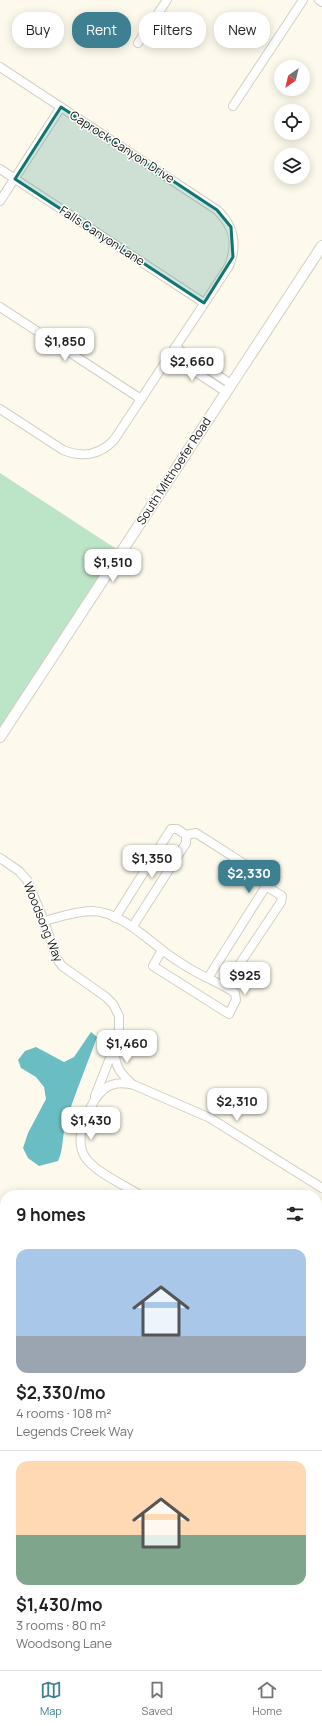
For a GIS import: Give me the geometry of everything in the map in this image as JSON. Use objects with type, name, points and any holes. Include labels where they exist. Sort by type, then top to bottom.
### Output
[{"type":"main road","name":"South Mitthoefer Road","points":[[0,737],[322,246]]},
{"type":"street","points":[[138,44],[167,0]]},
{"type":"street","points":[[233,106],[302,0]]},
{"type":"street","name":"Caprock Canyon Drive","points":[[0,67],[217,210],[226,218],[234,237],[234,248],[229,266],[204,303]]},
{"type":"street","points":[[0,201],[61,107]]},
{"type":"street","name":"Falls Canyon Lane","points":[[0,169],[204,303]]},
{"type":"street","points":[[0,409],[63,450],[75,454],[90,454],[104,449],[114,440],[204,303]]},
{"type":"street","points":[[0,307],[141,399]]},
{"type":"street","points":[[175,347],[229,388]]},
{"type":"street","points":[[170,355],[229,388]]},
{"type":"street","points":[[115,918],[171,829],[177,828],[186,835],[196,834],[251,868],[265,878],[266,886],[208,978]]},
{"type":"street","points":[[132,926],[186,843],[186,835]]},
{"type":"street","name":"Woodsong Way","points":[[0,858],[19,871],[27,880],[44,921],[57,959],[62,966],[106,996],[115,1008],[120,1020],[119,1031],[115,1043],[115,1058],[119,1070],[124,1077],[134,1085],[210,1118],[322,1188]]},
{"type":"street","points":[[225,986],[281,902],[282,896],[266,886]]},
{"type":"street","points":[[44,921],[79,912],[93,911],[115,918],[132,926],[162,950],[190,969],[225,986],[235,993],[234,1004],[229,1014],[154,966],[162,950]]},
{"type":"street","points":[[115,1043],[81,1134],[83,1153],[96,1168],[132,1190]]},
{"type":"street","points":[[93,1100],[101,1091],[110,1086],[121,1083],[134,1085]]},
{"type":"highlighted area","points":[[61,107],[217,210],[231,227],[233,257],[204,303],[15,179]]},
{"type":"green space","points":[[0,473],[121,552],[0,737]]},
{"type":"water","points":[[91,1032],[97,1037],[66,1122],[60,1156],[58,1161],[39,1166],[28,1158],[23,1148],[28,1133],[46,1099],[44,1087],[36,1077],[21,1068],[18,1060],[25,1051],[36,1047],[64,1062],[74,1057]]}]
